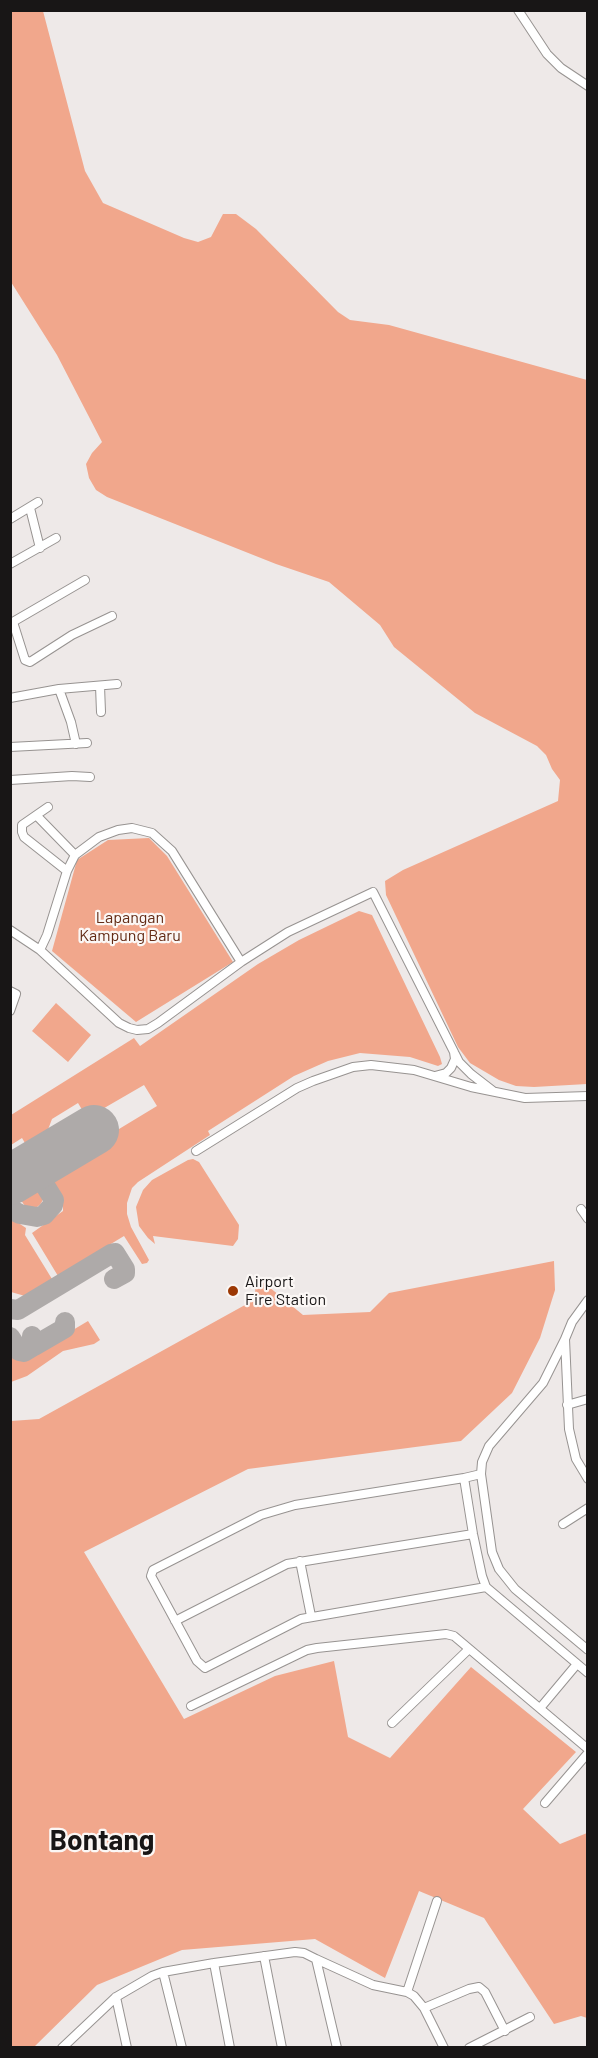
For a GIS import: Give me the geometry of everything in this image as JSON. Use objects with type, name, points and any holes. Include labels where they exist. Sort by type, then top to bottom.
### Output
[{"type":"street","points":[[518,10],[547,54],[561,68],[588,86]]},
{"type":"street","points":[[10,519],[38,502]]},
{"type":"street","points":[[30,508],[40,548]]},
{"type":"street","points":[[10,564],[56,538]]},
{"type":"street","points":[[85,580],[12,623],[25,660],[30,662],[72,635],[112,616]]},
{"type":"street","points":[[10,698],[59,689],[117,684]]},
{"type":"street","points":[[100,686],[101,712]]},
{"type":"street","points":[[59,689],[76,744]]},
{"type":"street","points":[[10,747],[87,743]]},
{"type":"street","points":[[10,780],[90,777]]},
{"type":"street","points":[[48,807],[22,825],[23,835],[67,871]]},
{"type":"street","points":[[37,816],[75,855]]},
{"type":"street","points":[[40,950],[67,871],[75,855],[99,837],[132,828],[152,833],[172,851],[241,962]]},
{"type":"street","points":[[10,930],[40,950],[119,1023],[137,1030],[148,1029],[241,962],[288,932],[373,892],[459,1062],[497,1093]]},
{"type":"street","points":[[10,991],[16,993],[10,1011]]},
{"type":"street","points":[[435,1076],[446,1073],[451,1068],[455,1059],[454,1052]]},
{"type":"street","points":[[195,1151],[297,1088],[353,1067],[371,1065],[414,1070],[497,1093],[525,1098],[588,1096]]},
{"type":"street","points":[[581,1209],[588,1219]]},
{"type":"street","points":[[588,1300],[572,1323],[552,1369],[489,1446],[482,1462],[481,1474],[492,1552],[499,1569],[515,1589],[588,1650]]},
{"type":"street","points":[[565,1339],[567,1405],[573,1449],[588,1479]]},
{"type":"street","points":[[552,1369],[566,1369]]},
{"type":"street","points":[[567,1405],[588,1400]]},
{"type":"street","points":[[481,1474],[294,1505],[248,1520],[153,1569],[151,1576],[197,1661],[205,1668],[311,1616],[486,1587]]},
{"type":"street","points":[[464,1478],[473,1534],[486,1587],[588,1673]]},
{"type":"street","points":[[563,1524],[588,1508]]},
{"type":"street","points":[[175,1621],[277,1568],[300,1561],[473,1534]]},
{"type":"street","points":[[300,1561],[311,1616]]},
{"type":"street","points":[[191,1706],[290,1658],[317,1648],[446,1634],[454,1636],[541,1707],[588,1751],[545,1803]]},
{"type":"street","points":[[392,1723],[469,1649]]},
{"type":"street","points":[[541,1707],[577,1664]]},
{"type":"street","points":[[407,1992],[437,1901]]},
{"type":"street","points":[[62,2048],[116,1998],[138,1983],[163,1972],[296,1952],[304,1953],[373,1985],[407,1992],[414,1996],[424,2008],[444,2048]]},
{"type":"street","points":[[264,1956],[282,2048]]},
{"type":"street","points":[[316,1959],[338,2048]]},
{"type":"street","points":[[214,1963],[230,2048]]},
{"type":"street","points":[[163,1972],[182,2048]]},
{"type":"street","points":[[424,2008],[479,1987],[485,1992],[505,2031]]},
{"type":"street","points":[[116,1998],[127,2048]]},
{"type":"street","points":[[469,2048],[531,2018]]},
{"type":"street","points":[[72,2038],[74,2048]]},
{"type":"green space","points":[[11,10],[43,11],[85,171],[103,203],[198,242],[211,237],[223,214],[236,214],[256,229],[338,312],[350,320],[389,325],[587,380],[587,1084],[516,1086],[499,1080],[470,1063],[458,1047],[386,895],[385,881],[403,870],[558,801],[560,780],[546,755],[537,746],[475,713],[394,647],[380,625],[329,582],[276,564],[107,497],[96,490],[89,478],[86,464],[102,442],[57,355],[11,282]]},
{"type":"green space","name":"Lapangan Kampung Baru","points":[[149,838],[167,856],[233,962],[136,1022],[52,951],[77,860],[108,840]]},
{"type":"green space","points":[[359,911],[372,915],[442,1064],[438,1066],[410,1057],[360,1053],[328,1061],[294,1076],[208,1131],[210,1135],[132,1188],[127,1203],[127,1214],[131,1227],[149,1260],[147,1263],[142,1264],[124,1236],[58,1276],[32,1233],[63,1211],[63,1200],[48,1172],[157,1106],[144,1085],[87,1118],[78,1103],[52,1119],[41,1148],[31,1153],[22,1138],[11,1145],[11,1115],[134,1038],[140,1046],[258,964],[299,940]]},
{"type":"green space","points":[[56,1003],[91,1035],[68,1062],[32,1031]]},
{"type":"green space","points":[[193,1159],[199,1162],[239,1225],[238,1239],[233,1246],[153,1236],[155,1244],[139,1226],[136,1207],[143,1190],[152,1180]]},
{"type":"green space","points":[[32,1186],[40,1189],[43,1197],[40,1205],[32,1208],[24,1205],[21,1197],[24,1189]]},
{"type":"green space","points":[[11,1218],[26,1228],[25,1235],[52,1279],[25,1296],[11,1292]]},
{"type":"green space","points":[[554,1261],[555,1290],[540,1338],[512,1393],[461,1441],[248,1469],[84,1552],[184,1719],[275,1676],[334,1661],[348,1737],[390,1758],[471,1667],[576,1752],[523,1809],[560,1844],[587,1833],[587,2018],[581,2016],[554,2024],[484,1918],[419,1891],[385,1978],[315,1939],[182,1950],[97,1985],[34,2047],[11,2048],[11,1421],[39,1419],[254,1300],[257,1277],[303,1315],[370,1312],[389,1293]]},
{"type":"green space","points":[[88,1321],[100,1340],[94,1344],[63,1351],[27,1376],[11,1382],[11,1344],[21,1361]]},
{"type":"taxiway","points":[[10,1209],[20,1214],[37,1217],[44,1215],[53,1205],[54,1200],[33,1166]]},
{"type":"taxiway","points":[[10,1309],[18,1310],[115,1253],[125,1273],[114,1279]]},
{"type":"taxiway","points":[[34,1346],[65,1328],[65,1322]]},
{"type":"taxiway","points":[[10,1337],[19,1351],[24,1352],[34,1346],[32,1336]]},
{"type":"runway","points":[[10,1180],[94,1130]]},
{"type":"place","name":"Airport Fire Station","points":[[233,1291]]},
{"type":"district","name":"Bontang","points":[[102,1841]]}]
